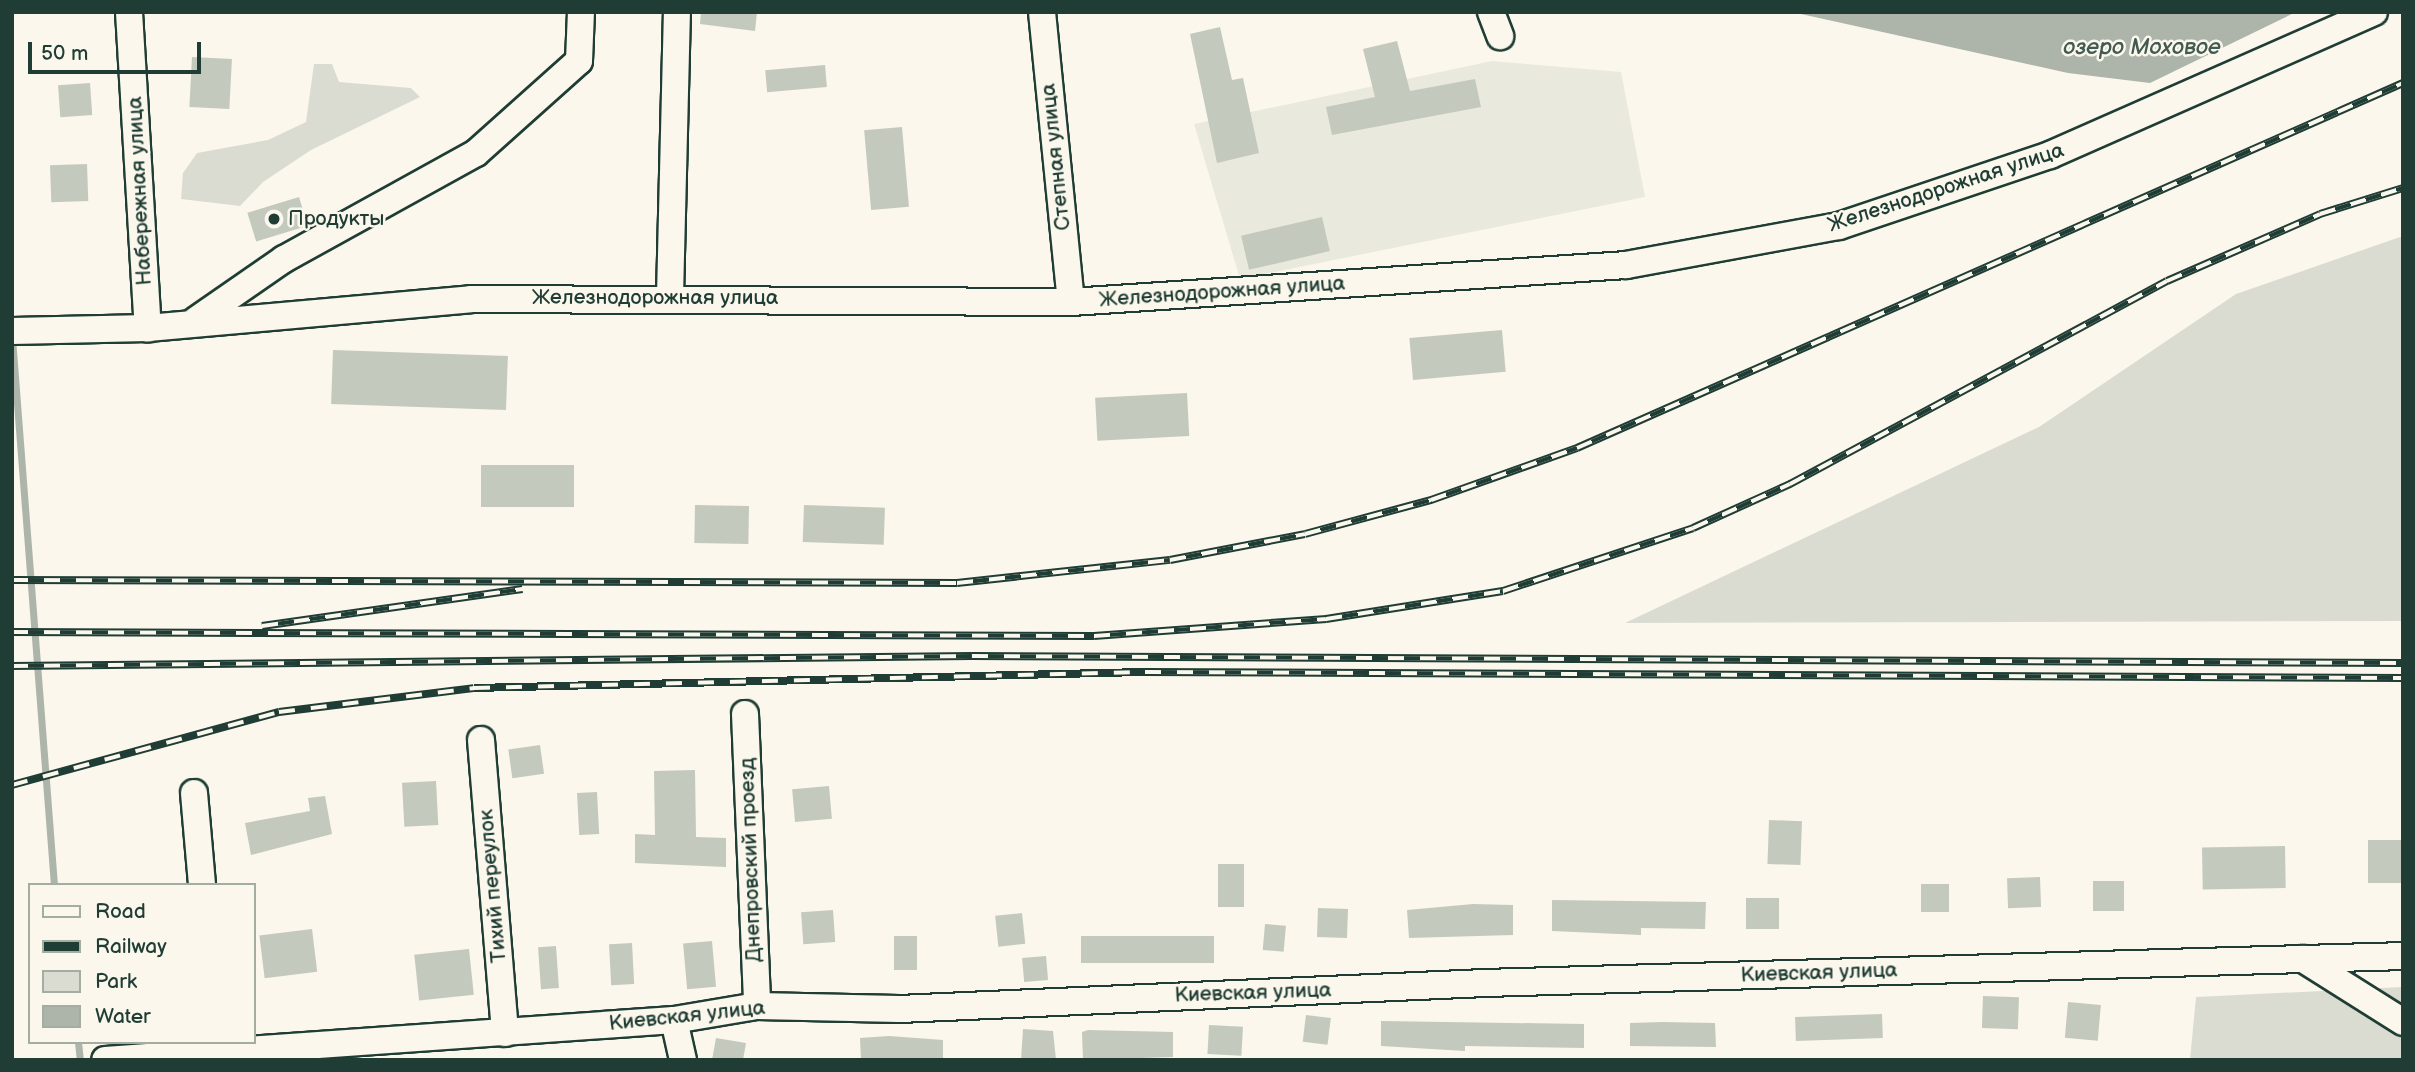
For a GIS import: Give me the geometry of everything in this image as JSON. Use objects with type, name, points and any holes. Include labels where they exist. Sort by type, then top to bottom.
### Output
[{"type":"street","name":"Набережная улица","points":[[129,12],[148,328]]},
{"type":"street","points":[[195,321],[284,259],[476,153],[579,61],[581,12]]},
{"type":"street","points":[[670,296],[677,12]]},
{"type":"street","name":"Степная улица","points":[[1042,12],[1071,302]]},
{"type":"street","name":"Железнодорожная улица","points":[[19,331],[148,328],[195,321],[471,299],[670,296],[1071,302],[1626,265],[1839,226],[2050,155],[2374,12]]},
{"type":"street","name":"Днепровский проезд","points":[[745,713],[757,1006]]},
{"type":"street","name":"Тихий переулок","points":[[481,740],[505,1033]]},
{"type":"street","points":[[194,793],[202,883]]},
{"type":"street","name":"Киевская улица","points":[[105,1060],[219,1051],[468,1048],[505,1033],[674,1020],[757,1006],[899,1009],[1485,983],[2403,956]]},
{"type":"street","points":[[2303,959],[2403,1022]]},
{"type":"street","points":[[674,1020],[683,1060]]},
{"type":"shaded area","points":[[1492,61],[1621,72],[1645,197],[1240,279],[1194,124]]},
{"type":"green space","points":[[314,64],[332,64],[339,82],[411,88],[420,97],[311,150],[263,182],[240,206],[181,199],[183,173],[197,153],[268,140],[306,122]]},
{"type":"green space","points":[[2403,236],[2403,621],[1625,623],[2039,427],[2236,294]]},
{"type":"green space","points":[[2403,987],[2403,1060],[2190,1060],[2196,997]]},
{"type":"water","name":"озеро Моховое","points":[[1792,12],[2296,12],[2150,83],[2068,73]]},
{"type":"building","points":[[701,12],[757,12],[755,31],[700,24]]},
{"type":"building","points":[[1220,27],[1232,80],[1243,78],[1259,153],[1217,163],[1190,34]]},
{"type":"building","points":[[1397,41],[1410,91],[1475,79],[1481,107],[1332,135],[1326,107],[1375,97],[1363,49]]},
{"type":"building","points":[[192,57],[232,59],[229,109],[189,107]]},
{"type":"building","points":[[825,65],[827,87],[767,92],[765,70]]},
{"type":"building","points":[[90,83],[92,115],[60,117],[58,85]]},
{"type":"building","points":[[902,127],[909,207],[871,210],[864,130]]},
{"type":"building","points":[[87,164],[88,201],[51,202],[50,165]]},
{"type":"building","points":[[299,197],[308,226],[256,241],[247,213]]},
{"type":"building","points":[[1322,217],[1330,251],[1249,270],[1241,236]]},
{"type":"building","points":[[1502,330],[1506,372],[1413,380],[1409,338]]},
{"type":"building","points":[[333,350],[508,356],[506,410],[331,404]]},
{"type":"building","points":[[1187,393],[1189,436],[1097,441],[1095,398]]},
{"type":"building","points":[[481,465],[574,465],[574,507],[481,507]]},
{"type":"building","points":[[695,505],[749,506],[748,544],[694,543]]},
{"type":"building","points":[[804,505],[885,508],[884,545],[803,542]]},
{"type":"building","points":[[540,745],[544,774],[512,778],[508,749]]},
{"type":"building","points":[[695,770],[696,837],[726,838],[726,867],[635,863],[635,834],[655,835],[654,771]]},
{"type":"building","points":[[436,781],[438,825],[404,827],[402,783]]},
{"type":"building","points":[[829,786],[832,819],[795,822],[792,789]]},
{"type":"building","points":[[597,792],[599,834],[579,835],[577,793]]},
{"type":"building","points":[[325,796],[332,834],[251,855],[245,823],[310,811],[308,798]]},
{"type":"building","points":[[1769,820],[1802,821],[1800,865],[1767,864]]},
{"type":"building","points":[[2368,840],[2403,840],[2403,883],[2368,883]]},
{"type":"building","points":[[2285,846],[2286,888],[2203,889],[2202,847]]},
{"type":"building","points":[[1218,864],[1244,864],[1244,907],[1218,907]]},
{"type":"building","points":[[2040,877],[2041,907],[2008,908],[2007,878]]},
{"type":"building","points":[[2093,881],[2124,881],[2124,911],[2093,911]]},
{"type":"building","points":[[1921,884],[1949,884],[1949,912],[1921,912]]},
{"type":"building","points":[[1746,898],[1779,898],[1779,929],[1746,929]]},
{"type":"building","points":[[1552,900],[1706,902],[1705,929],[1641,928],[1641,935],[1552,931]]},
{"type":"building","points":[[1473,904],[1513,905],[1513,935],[1409,938],[1407,910]]},
{"type":"building","points":[[1318,908],[1348,909],[1347,938],[1317,937]]},
{"type":"building","points":[[833,910],[835,942],[803,944],[801,912]]},
{"type":"building","points":[[1022,913],[1025,944],[998,947],[995,916]]},
{"type":"building","points":[[1265,924],[1286,926],[1284,952],[1263,950]]},
{"type":"building","points":[[312,929],[317,972],[265,978],[259,935]]},
{"type":"building","points":[[894,936],[917,936],[917,970],[894,970]]},
{"type":"building","points":[[1081,936],[1214,936],[1214,963],[1081,963]]},
{"type":"building","points":[[712,941],[716,987],[687,989],[683,944]]},
{"type":"building","points":[[632,943],[634,984],[611,985],[609,944]]},
{"type":"building","points":[[556,946],[559,988],[541,989],[538,947]]},
{"type":"building","points":[[469,949],[474,995],[419,1000],[414,955]]},
{"type":"building","points":[[1046,956],[1048,980],[1024,982],[1022,958]]},
{"type":"building","points":[[1983,996],[2019,997],[2018,1029],[1982,1028]]},
{"type":"building","points":[[2068,1002],[2101,1005],[2098,1041],[2065,1038]]},
{"type":"building","points":[[1882,1014],[1883,1038],[1796,1041],[1795,1017]]},
{"type":"building","points":[[1306,1015],[1331,1018],[1328,1045],[1303,1042]]},
{"type":"building","points":[[1381,1021],[1584,1024],[1584,1048],[1465,1046],[1465,1051],[1381,1046]]},
{"type":"building","points":[[1630,1023],[1715,1023],[1716,1047],[1630,1046]]},
{"type":"building","points":[[1209,1025],[1243,1027],[1241,1056],[1207,1054]]},
{"type":"building","points":[[1023,1029],[1053,1031],[1056,1060],[1021,1060]]},
{"type":"building","points":[[1082,1032],[1173,1032],[1173,1057],[1083,1060]]},
{"type":"building","points":[[889,1036],[943,1040],[943,1060],[861,1060],[860,1038]]},
{"type":"building","points":[[716,1038],[746,1043],[743,1060],[712,1060]]},
{"type":"waterway","points":[[12,338],[54,883]]},
{"type":"waterway","points":[[78,1044],[80,1060]]},
{"type":"railway","points":[[12,580],[957,583],[1170,560],[1305,534],[1431,500],[1577,448],[2403,83]]},
{"type":"railway","points":[[12,632],[1094,636],[1326,619],[1503,591],[1693,528],[1790,484],[2167,281],[2320,214],[2403,188]]},
{"type":"railway","points":[[262,626],[522,589]]},
{"type":"railway","points":[[12,666],[972,656],[2403,663]]},
{"type":"railway","points":[[12,785],[279,712],[474,688],[1145,672],[2403,678]]},
{"type":"place","name":"Продукты","points":[[274,219]]}]
